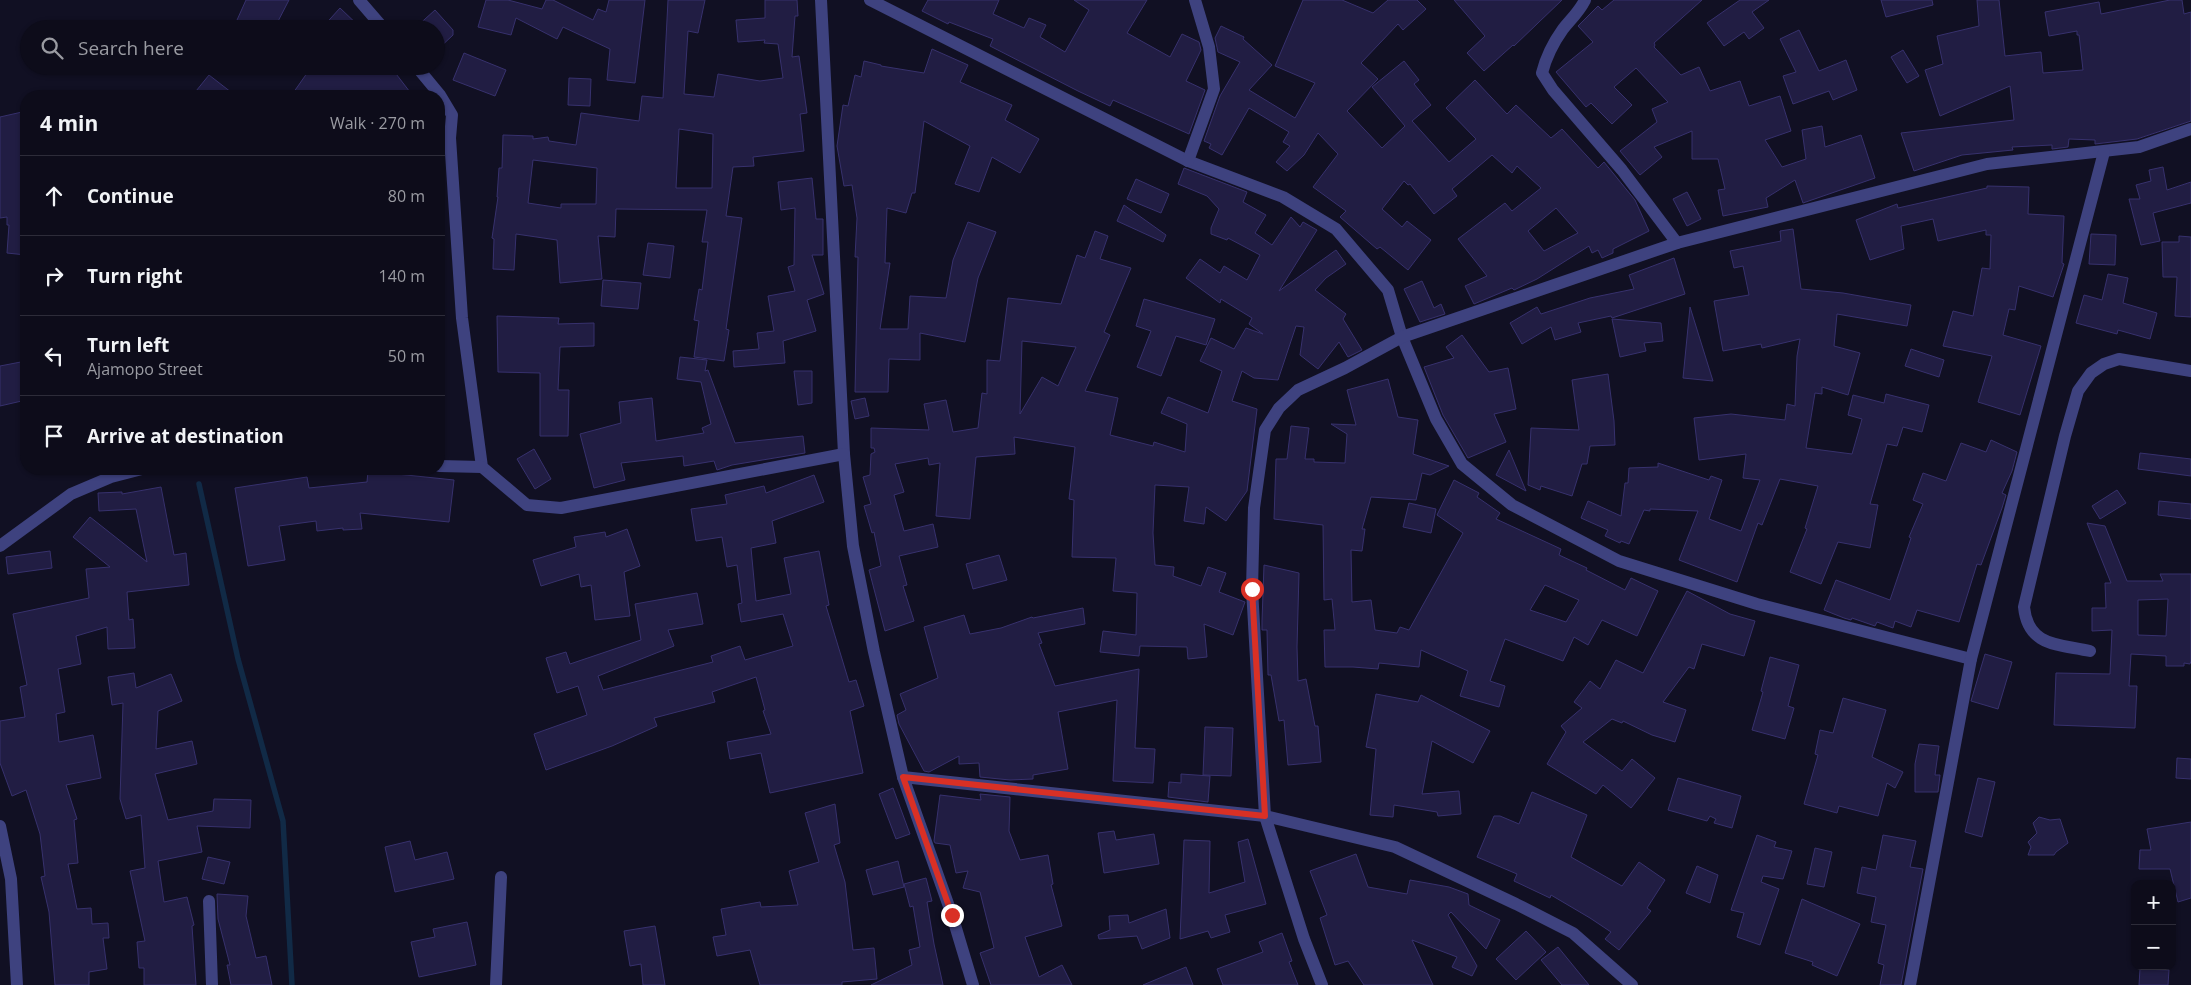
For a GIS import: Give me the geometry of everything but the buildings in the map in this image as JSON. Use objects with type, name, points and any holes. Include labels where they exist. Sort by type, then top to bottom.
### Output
[{"type":"street","points":[[359,0],[376,20]]},
{"type":"street","points":[[821,0],[844,454],[853,546],[874,652],[903,777],[952,915],[973,985]]},
{"type":"street","points":[[870,0],[1188,160],[1282,197],[1336,229],[1388,290],[1402,337],[1436,419],[1462,464],[1512,505],[1619,561],[1756,604],[1971,659]]},
{"type":"street","points":[[1188,160],[1214,89],[1209,47],[1195,0]]},
{"type":"street","points":[[1584,0],[1580,10],[1562,31],[1547,55],[1542,73],[1552,90],[1622,170],[1677,243]]},
{"type":"street","points":[[423,75],[436,90]]},
{"type":"street","points":[[445,103],[452,115],[450,138],[462,318],[482,467]]},
{"type":"street","points":[[1322,985],[1304,939],[1265,816],[1252,589],[1254,508],[1264,430],[1279,408],[1298,390],[1345,368],[1402,337],[1677,243],[1987,164],[2139,147],[2191,129]]},
{"type":"street","points":[[1910,985],[1971,659],[2104,152]]},
{"type":"street","points":[[2090,651],[2041,640],[2028,627],[2024,608],[2065,436],[2078,391],[2091,373],[2104,364],[2119,359],[2191,371]]},
{"type":"street","points":[[445,466],[482,467],[527,505],[561,508],[844,454]]},
{"type":"street","points":[[0,546],[72,494],[118,475]]},
{"type":"street","points":[[903,777],[1265,816],[1395,847],[1573,933],[1632,985]]},
{"type":"street","points":[[0,826],[17,985]]},
{"type":"street","points":[[496,985],[501,877]]},
{"type":"street","points":[[208,902],[212,985]]},
{"type":"waterway","points":[[199,484],[238,659],[283,821],[292,985]]},
{"type":"route","points":[[952,915],[903,777],[1265,816],[1252,589]]}]
